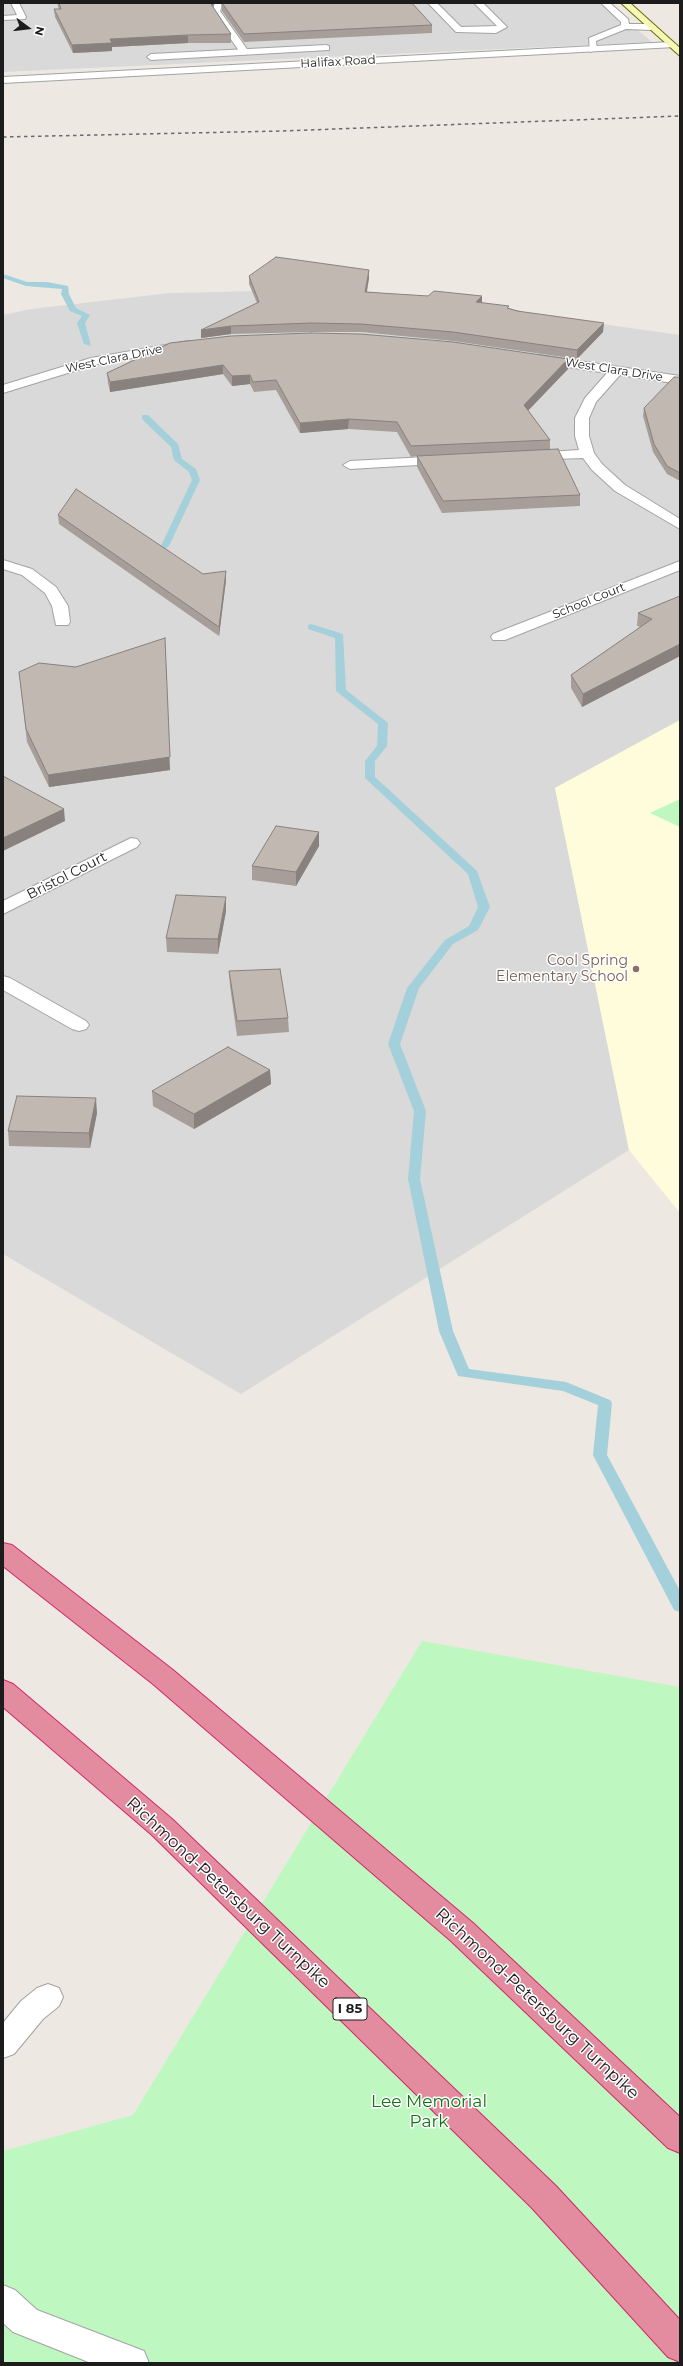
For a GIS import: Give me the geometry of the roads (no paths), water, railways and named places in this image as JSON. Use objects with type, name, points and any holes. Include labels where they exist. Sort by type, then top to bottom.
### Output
[{"type":"highway","name":"Richmond-Petersburg Turnpike","points":[[3,1552],[163,1677],[462,1932],[680,2138]]},
{"type":"highway","name":"Richmond-Petersburg Turnpike","points":[[3,1691],[162,1827],[544,2197],[680,2345]]},
{"type":"main road","points":[[625,3],[680,53]]},
{"type":"street","points":[[220,3],[216,11],[244,52]]},
{"type":"street","name":"Halifax Road","points":[[3,80],[672,45]]},
{"type":"street","name":"West Clara Drive","points":[[3,389],[95,361],[134,352],[203,343]]},
{"type":"street","name":"West Clara Drive","points":[[523,357],[680,380]]},
{"type":"street","points":[[616,371],[590,401],[582,418],[582,436],[588,454],[596,466],[620,488],[680,525]]},
{"type":"street","points":[[516,457],[588,454]]},
{"type":"street","points":[[350,464],[461,460]]},
{"type":"street","points":[[3,564],[27,572],[51,590],[60,606],[62,622]]},
{"type":"street","name":"School Court","points":[[499,637],[680,565]]},
{"type":"street","name":"Bristol Court","points":[[3,908],[131,843]]},
{"type":"street","points":[[3,982],[79,1024]]},
{"type":"lane","points":[[3,18],[22,17],[15,3]]},
{"type":"lane","points":[[432,3],[459,30],[496,30],[503,27],[478,3]]},
{"type":"lane","points":[[605,3],[624,22],[624,26]]},
{"type":"lane","points":[[593,50],[592,40],[624,26],[652,27]]},
{"type":"lane","points":[[151,57],[326,48]]},
{"type":"lane","points":[[3,2045],[32,2010],[48,1997]]},
{"type":"lane","points":[[3,2301],[25,2321],[132,2363]]},
{"type":"waterway","points":[[3,276],[26,284],[47,284],[66,287],[65,294],[73,309],[86,315],[81,323],[88,344]]},
{"type":"waterway","points":[[145,417],[175,446],[178,460],[193,471],[196,480],[165,546]]},
{"type":"waterway","points":[[311,627],[340,636],[341,691],[383,723],[382,746],[370,761],[370,778],[473,873],[484,907],[474,928],[449,942],[413,988],[394,1044],[420,1111],[414,1179],[446,1331],[463,1373],[566,1387],[605,1403],[600,1455],[680,1606]]},
{"type":"railway","points":[[3,137],[282,131],[680,116]]},
{"type":"place","name":"Cool Spring Elementary School","points":[[636,969]]},
{"type":"park label","name":"Lee Memorial Park","points":[[429,2112]]}]
